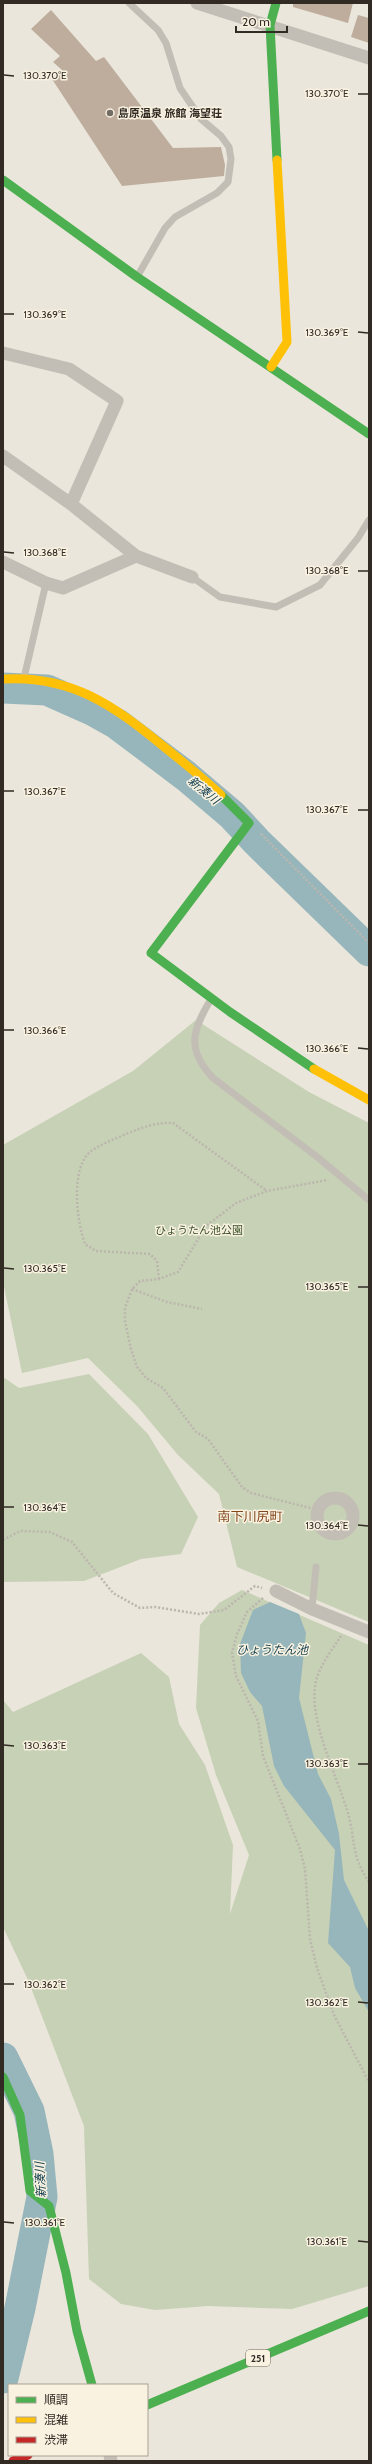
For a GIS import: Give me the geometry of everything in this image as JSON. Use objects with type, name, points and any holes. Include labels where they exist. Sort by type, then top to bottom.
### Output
[{"type":"main road","points":[[272,367],[287,342],[270,25],[276,3]]},
{"type":"main road","points":[[3,180],[137,277],[369,434]]},
{"type":"main road","points":[[3,678],[49,680],[102,701],[195,772],[228,800],[248,824],[151,953],[211,999],[298,1059],[369,1100]]},
{"type":"main road","points":[[3,2077],[20,2115],[30,2191],[49,2206],[66,2273],[77,2331],[92,2384]]},
{"type":"main road","name":"251","points":[[148,2405],[369,2311]]},
{"type":"main road","points":[[14,2461],[26,2456]]},
{"type":"street","points":[[197,3],[270,25],[369,58]]},
{"type":"street","points":[[3,353],[69,369],[117,401],[71,504]]},
{"type":"street","points":[[3,456],[71,504],[136,556],[192,577]]},
{"type":"street","points":[[3,562],[46,583],[63,588],[136,556]]},
{"type":"street","points":[[276,1591],[312,1609],[369,1632]]},
{"type":"lane","points":[[129,3],[158,30],[166,43],[180,88],[201,119],[221,136],[229,147],[231,159],[228,182],[217,193],[175,217],[166,228],[137,277]]},
{"type":"lane","points":[[192,577],[220,597],[276,607],[320,585],[358,538],[369,520]]},
{"type":"lane","points":[[24,678],[46,583]]},
{"type":"lane","points":[[211,999],[199,1020],[194,1034],[195,1048],[203,1066],[213,1078],[369,1200]]},
{"type":"lane","points":[[312,1609],[316,1567]]},
{"type":"path","points":[[248,824],[369,943]]},
{"type":"path","points":[[159,1279],[157,1261],[150,1254],[96,1251],[85,1244],[78,1215],[77,1191],[80,1170],[88,1153],[101,1144],[132,1132],[161,1122],[173,1123],[267,1191]]},
{"type":"path","points":[[318,1510],[251,1493],[242,1487],[208,1439],[196,1432],[163,1388],[146,1378],[138,1367],[131,1349],[125,1321],[125,1308],[132,1289],[140,1281],[159,1279],[178,1272],[206,1226],[236,1203],[267,1191],[342,1178]]},
{"type":"path","points":[[132,1289],[167,1302],[202,1309]]},
{"type":"path","points":[[3,1540],[20,1531],[50,1532],[72,1542],[113,1593],[140,1608],[176,1610],[199,1614],[224,1610],[255,1586],[276,1591]]},
{"type":"path","points":[[276,1591],[247,1612],[237,1634],[232,1653],[236,1676],[258,1721],[267,1766],[300,1849],[305,1869],[310,1939],[317,1968],[334,2015],[369,2082]]},
{"type":"path","points":[[348,1624],[316,1682],[316,1701],[320,1730],[347,1810],[356,1860],[369,1882]]},
{"type":"green space","name":"ひょうたん池公園","points":[[196,1020],[309,1092],[369,1123],[369,1622],[237,1567],[219,1494],[178,1455],[137,1406],[88,1358],[22,1373],[3,1282],[3,1145],[133,1071]]},
{"type":"green space","points":[[89,1374],[148,1434],[198,1517],[181,1554],[141,1559],[84,1581],[3,1582],[3,1377],[19,1388]]},
{"type":"green space","points":[[242,1590],[369,1645],[369,2286],[292,2309],[208,2306],[155,2310],[121,2304],[89,2279],[84,2126],[28,1980],[3,1927],[3,1700],[13,1712],[141,1653],[169,1677],[179,1724],[205,1765],[233,1845],[230,1914],[249,1855],[216,1775],[196,1708],[200,1625],[219,1603]]},
{"type":"water","name":"ひょうたん池","points":[[270,1602],[299,1614],[306,1633],[299,1698],[318,1774],[331,1799],[339,1834],[344,1880],[369,1931],[369,2012],[355,1988],[350,1967],[328,1943],[335,1850],[284,1786],[274,1766],[262,1706],[250,1692],[241,1673],[240,1644],[253,1610]]},
{"type":"building","points":[[293,3],[353,3],[348,23],[293,7]]},
{"type":"building","name":"島原温泉 旅館 海望荘","points":[[51,10],[96,61],[104,57],[173,148],[221,147],[225,165],[224,176],[122,186],[52,79],[62,70],[53,62],[60,56],[31,29]]},
{"type":"building","points":[[358,15],[369,18],[369,43],[351,37]]},
{"type":"waterway","name":"新湊川","points":[[3,688],[47,690],[92,710],[117,724],[186,776],[232,815],[257,842],[369,951]]},
{"type":"waterway","name":"新湊川","points":[[3,2058],[29,2111],[38,2154],[42,2197],[20,2308],[3,2378]]},
{"type":"traffic: fast","points":[[276,3],[270,25],[277,160]]},
{"type":"traffic: fast","points":[[3,180],[137,277],[369,434]]},
{"type":"traffic: fast","points":[[221,795],[249,823],[151,953],[230,1012],[314,1069]]},
{"type":"traffic: fast","points":[[3,2077],[20,2115],[30,2191],[49,2206],[66,2273],[77,2331],[92,2384]]},
{"type":"traffic: fast","points":[[148,2405],[369,2311]]},
{"type":"traffic: slow","points":[[271,367],[287,342],[277,160]]},
{"type":"traffic: slow","points":[[3,679],[27,679],[50,682],[90,696],[108,706],[145,731],[221,795]]},
{"type":"traffic: slow","points":[[314,1069],[369,1100]]},
{"type":"traffic: jam","points":[[13,2461],[26,2456]]},
{"type":"place","name":"島原温泉 旅館 海望荘","points":[[110,113]]},
{"type":"district","name":"南下川尻町","points":[[250,1516]]}]
